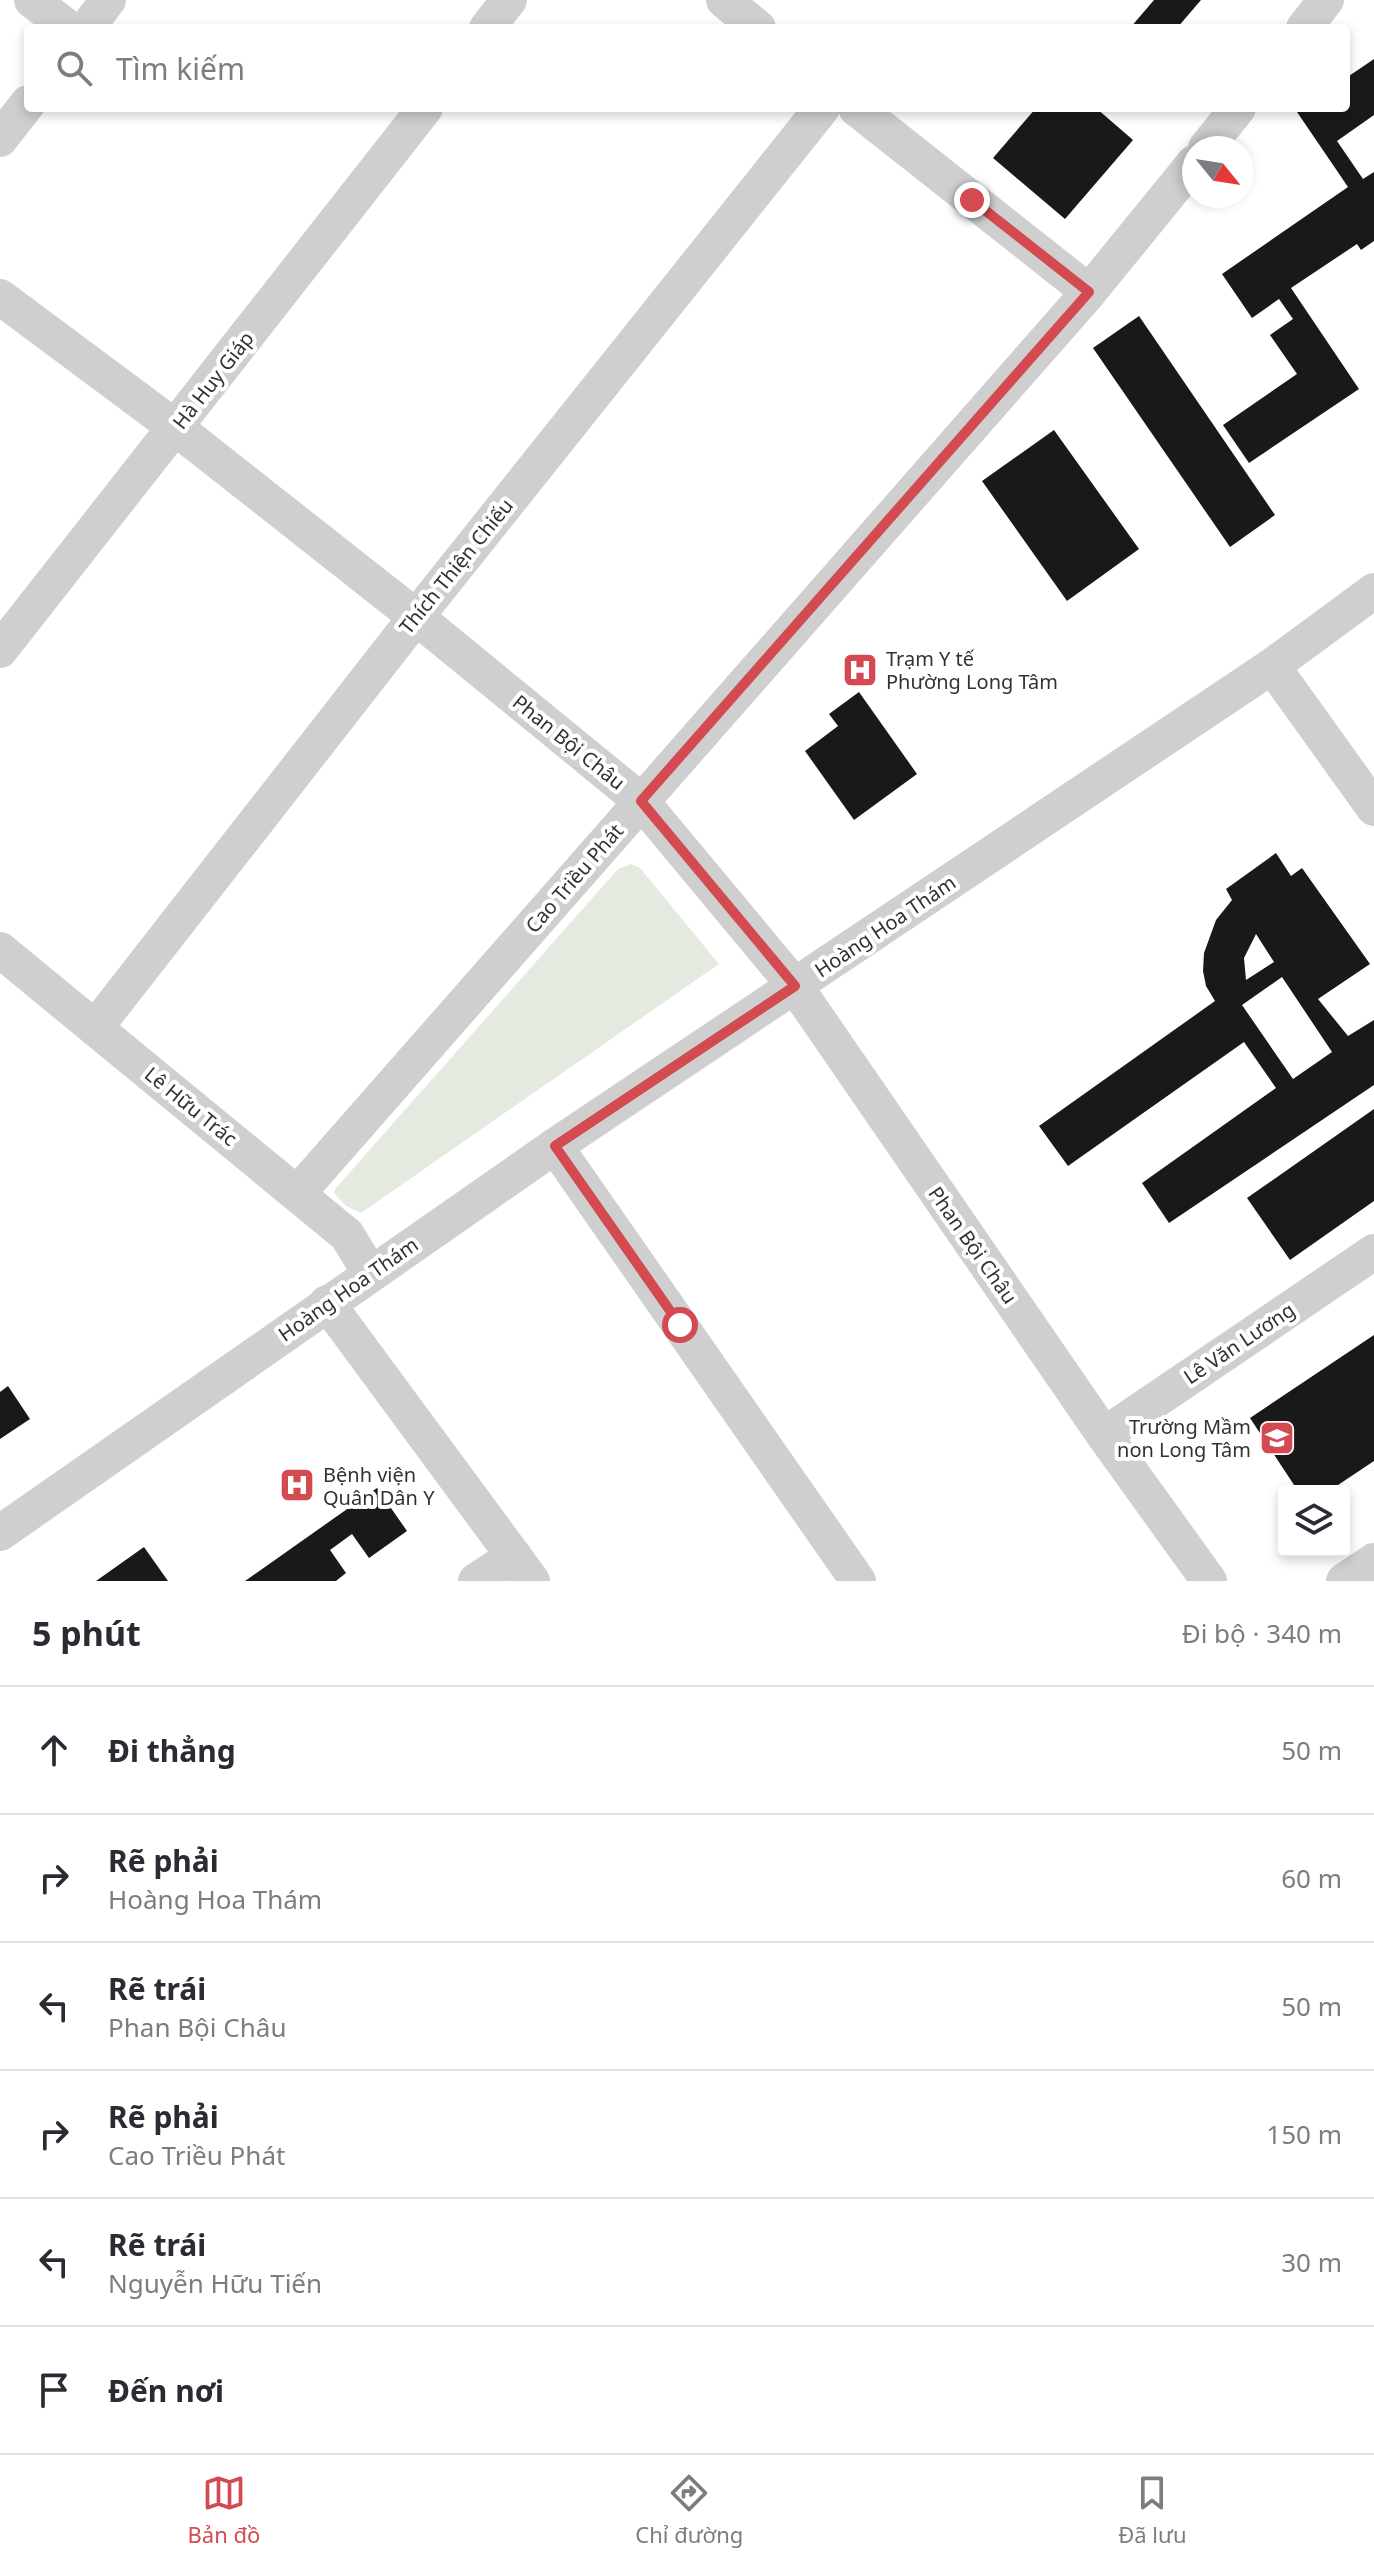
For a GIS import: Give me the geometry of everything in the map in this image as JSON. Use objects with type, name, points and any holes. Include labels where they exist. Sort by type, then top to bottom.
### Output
[{"type":"street","points":[[32,0],[63,24]]},
{"type":"street","points":[[90,24],[108,0]]},
{"type":"street","points":[[490,24],[509,0]]},
{"type":"street","points":[[724,0],[753,24]]},
{"type":"street","points":[[1307,24],[1326,0]]},
{"type":"street","points":[[0,139],[24,108]]},
{"type":"street","name":"Hà Huy Giáp","points":[[0,650],[422,112]]},
{"type":"street","name":"Thích Thiện Chiếu","points":[[95,1028],[416,617],[819,112]]},
{"type":"street","points":[[861,112],[1089,292]]},
{"type":"street","points":[[1216,136],[1235,112]]},
{"type":"street","name":"Cao Triều Phát","points":[[297,1194],[1089,292],[1182,178]]},
{"type":"street","name":"Phan Bội Châu","points":[[0,297],[176,428],[416,617],[641,801],[795,986],[1104,1435],[1209,1581]]},
{"type":"street","name":"Hoàng Hoa Thám","points":[[0,1533],[555,1146],[1272,666],[1374,591]]},
{"type":"street","points":[[1272,666],[1374,808]]},
{"type":"street","name":"Lê Hữu Trác","points":[[0,950],[347,1235],[370,1273]]},
{"type":"street","points":[[555,1146],[858,1581]]},
{"type":"street","name":"Lê Văn Lương","points":[[1104,1435],[1374,1252]]},
{"type":"street","points":[[327,1303],[523,1568],[476,1581]]},
{"type":"street","points":[[1344,1581],[1374,1561]]},
{"type":"shaded area","points":[[631,864],[640,868],[719,964],[361,1213],[346,1206],[334,1193],[336,1188],[618,869]]},
{"type":"building","points":[[1154,0],[1201,0],[1180,24],[1133,24]]},
{"type":"building","points":[[1374,59],[1374,115],[1337,141],[1363,179],[1374,172],[1374,241],[1361,250],[1357,244],[1291,288],[1359,389],[1249,463],[1223,425],[1297,374],[1270,335],[1293,319],[1279,299],[1252,318],[1222,274],[1348,187],[1297,112],[1350,112],[1350,75]]},
{"type":"building","points":[[1033,112],[1101,112],[1133,140],[1065,219],[993,158]]},
{"type":"building","points":[[1139,316],[1275,515],[1230,547],[1093,348]]},
{"type":"building","points":[[1054,430],[1139,549],[1067,601],[982,481]]},
{"type":"building","points":[[859,692],[917,774],[854,820],[805,751],[838,726],[829,714]]},
{"type":"building","points":[[1276,853],[1291,876],[1302,868],[1370,964],[1318,999],[1348,1036],[1374,1020],[1374,1085],[1169,1223],[1142,1183],[1276,1088],[1244,1042],[1068,1166],[1039,1126],[1215,1001],[1206,986],[1204,953],[1216,920],[1232,900],[1226,889]],"holes":[[[1256,934],[1274,962],[1246,980],[1244,958]],[[1282,977],[1332,1052],[1293,1079],[1242,1005]]]},
{"type":"building","points":[[1374,1109],[1374,1201],[1290,1260],[1247,1198]]},
{"type":"building","points":[[1374,1335],[1374,1461],[1338,1485],[1294,1485],[1250,1418]]},
{"type":"building","points":[[8,1386],[30,1419],[0,1439],[0,1392]]},
{"type":"building","points":[[377,1488],[407,1531],[369,1558],[352,1534],[330,1550],[346,1573],[336,1581],[245,1581]]},
{"type":"building","points":[[144,1547],[168,1581],[96,1581]]},
{"type":"place","name":"Trạm Y tế Phường Long Tâm","points":[[860,670]]},
{"type":"place","name":"Trường Mầm non Long Tâm","points":[[1277,1438]]},
{"type":"place","name":"Bệnh viện Quân Dân Y","points":[[297,1485]]},
{"type":"route","points":[[680,1325],[555,1146],[795,986],[641,801],[1089,292],[972,200]]}]
